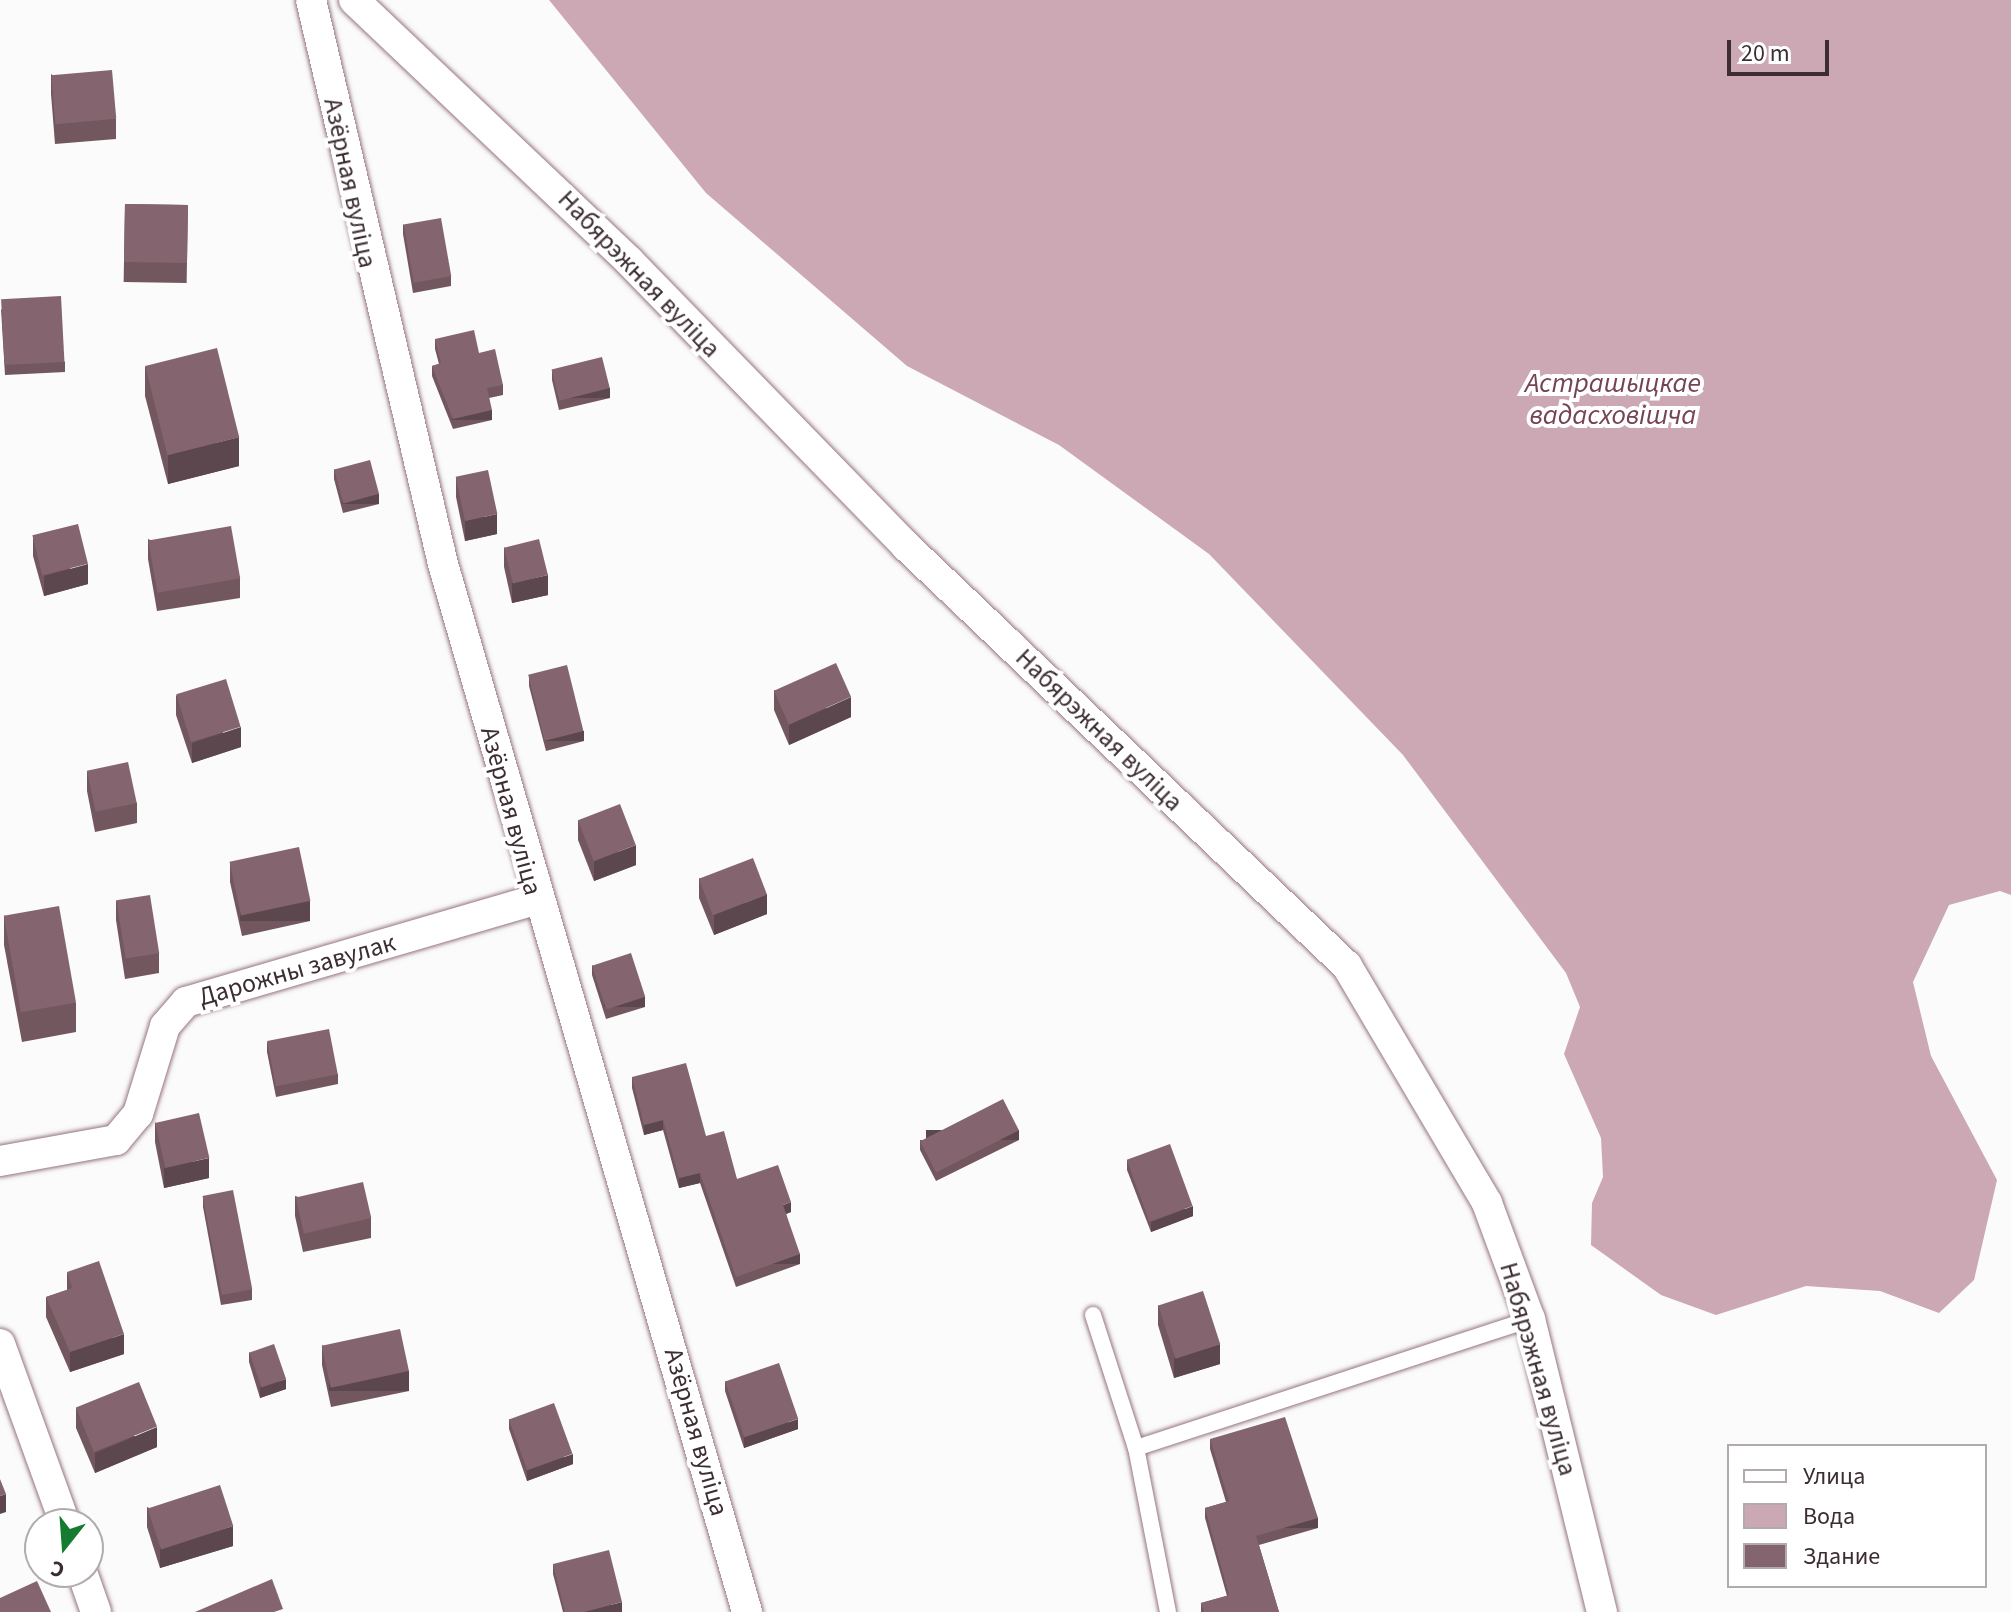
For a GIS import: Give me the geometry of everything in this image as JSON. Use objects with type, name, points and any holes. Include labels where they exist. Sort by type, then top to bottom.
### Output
[{"type":"street","name":"Азёрная вуліца","points":[[311,0],[383,332],[535,900],[747,1612]]},
{"type":"street","name":"Набярэжная вуліца","points":[[354,0],[609,241],[905,545],[1347,966],[1487,1203],[1530,1319],[1602,1612]]},
{"type":"street","name":"Дарожны завулак","points":[[0,1161],[116,1140],[138,1114],[165,1026],[186,1002],[535,900]]},
{"type":"street","points":[[0,1344],[59,1508]]},
{"type":"street","points":[[88,1588],[96,1612]]},
{"type":"lane","points":[[1093,1315],[1136,1448],[1168,1612]]},
{"type":"lane","points":[[1136,1448],[1530,1319]]},
{"type":"water","name":"Астрашыцкае вадасховішча","points":[[549,0],[2011,0],[2011,895],[2000,891],[1949,905],[1913,982],[1931,1056],[1997,1180],[1974,1280],[1939,1313],[1880,1291],[1806,1286],[1716,1315],[1661,1295],[1591,1245],[1592,1203],[1603,1177],[1601,1138],[1564,1054],[1580,1007],[1566,973],[1403,755],[1209,554],[1059,445],[907,366],[706,193]]},
{"type":"building","points":[[112,70],[116,119],[56,124],[51,75]]},
{"type":"building","points":[[125,204],[188,205],[187,263],[124,262]]},
{"type":"building","points":[[441,218],[451,276],[414,283],[404,225]]},
{"type":"building","points":[[61,296],[64,362],[5,365],[1,299]]},
{"type":"building","points":[[474,330],[479,353],[495,349],[503,385],[487,388],[492,410],[453,419],[432,366],[441,363],[435,339]]},
{"type":"building","points":[[217,348],[239,437],[167,455],[145,366]]},
{"type":"building","points":[[602,357],[610,388],[559,401],[552,370]]},
{"type":"building","points":[[370,460],[379,494],[343,503],[334,470]]},
{"type":"building","points":[[488,470],[497,514],[465,521],[456,477]]},
{"type":"building","points":[[78,524],[88,564],[42,575],[32,535]]},
{"type":"building","points":[[231,526],[240,578],[157,593],[148,541]]},
{"type":"building","points":[[539,539],[548,575],[513,584],[504,548]]},
{"type":"building","points":[[836,663],[851,697],[789,724],[774,691]]},
{"type":"building","points":[[567,665],[583,731],[545,741],[528,675]]},
{"type":"building","points":[[226,679],[241,727],[191,742],[176,694]]},
{"type":"building","points":[[128,762],[137,803],[96,812],[87,771]]},
{"type":"building","points":[[620,804],[636,845],[594,861],[578,820]]},
{"type":"building","points":[[299,847],[310,901],[241,916],[230,862]]},
{"type":"building","points":[[753,858],[767,894],[713,915],[699,879]]},
{"type":"building","points":[[150,895],[159,953],[126,959],[116,900]]},
{"type":"building","points":[[59,906],[76,1003],[21,1012],[4,916]]},
{"type":"building","points":[[631,953],[645,997],[606,1009],[592,966]]},
{"type":"building","points":[[329,1029],[338,1074],[276,1086],[267,1041]]},
{"type":"building","points":[[686,1063],[706,1136],[724,1131],[737,1179],[778,1165],[791,1202],[783,1205],[800,1254],[736,1277],[700,1173],[679,1178],[663,1120],[644,1125],[632,1077]]},
{"type":"building","points":[[1003,1099],[1019,1130],[936,1172],[920,1141]]},
{"type":"building","points":[[199,1113],[209,1158],[166,1168],[155,1123]]},
{"type":"building","points":[[1170,1144],[1193,1206],[1149,1222],[1127,1160]]},
{"type":"building","points":[[363,1182],[371,1218],[304,1234],[296,1198]]},
{"type":"building","points":[[233,1190],[252,1289],[222,1295],[203,1196]]},
{"type":"building","points":[[99,1261],[124,1334],[70,1352],[46,1297],[72,1288],[67,1272]]},
{"type":"building","points":[[1203,1291],[1220,1344],[1176,1359],[1158,1306]]},
{"type":"building","points":[[400,1329],[409,1371],[331,1388],[322,1346]]},
{"type":"building","points":[[274,1344],[286,1379],[261,1387],[249,1352]]},
{"type":"building","points":[[779,1363],[798,1419],[744,1437],[725,1382]]},
{"type":"building","points":[[139,1382],[157,1427],[94,1452],[76,1407]]},
{"type":"building","points":[[554,1403],[572,1454],[527,1470],[509,1419]]},
{"type":"building","points":[[1285,1417],[1318,1518],[1256,1536],[1279,1612],[1204,1612],[1201,1603],[1229,1595],[1205,1508],[1229,1501],[1210,1439]]},
{"type":"building","points":[[0,1479],[6,1494],[0,1496]]},
{"type":"building","points":[[220,1485],[233,1526],[161,1549],[148,1508]]},
{"type":"building","points":[[609,1550],[622,1602],[584,1612],[565,1612],[553,1564]]},
{"type":"building","points":[[272,1579],[283,1609],[274,1612],[195,1612]]},
{"type":"building","points":[[24,1587],[40,1588],[51,1612],[0,1612],[0,1598]]}]
